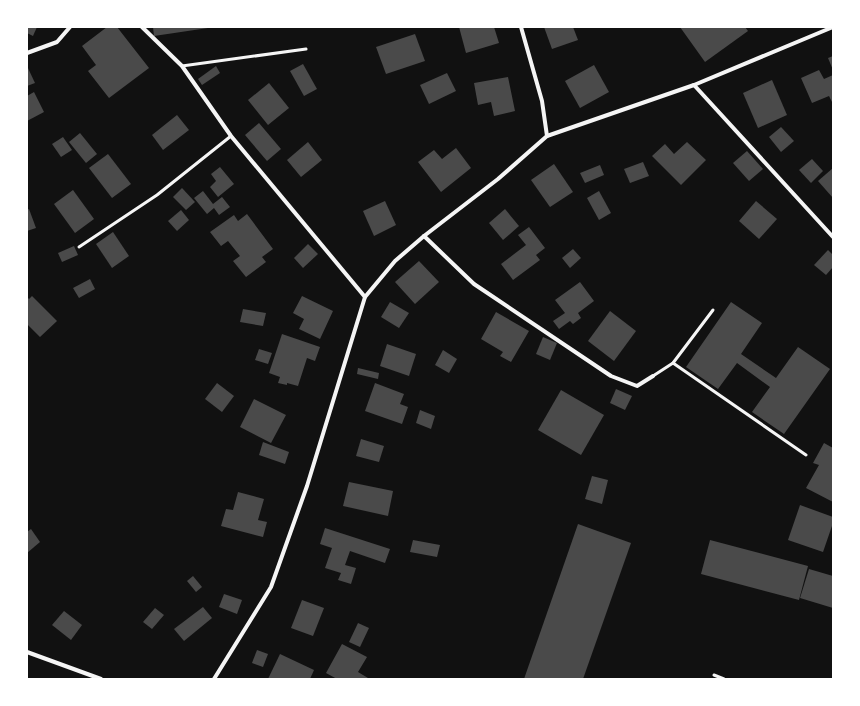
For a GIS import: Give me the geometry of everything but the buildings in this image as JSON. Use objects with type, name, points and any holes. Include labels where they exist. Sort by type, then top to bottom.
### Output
[{"type":"street","points":[[27,53],[57,42],[70,27]]},
{"type":"street","points":[[142,27],[182,66],[231,136],[365,297]]},
{"type":"street","points":[[521,27],[542,101],[547,136]]},
{"type":"street","points":[[214,679],[271,586],[307,486],[365,297],[395,261],[424,236],[498,179],[547,136],[694,85],[833,27]]},
{"type":"street","points":[[694,85],[833,237]]},
{"type":"street","points":[[424,236],[474,284],[611,376],[637,386],[653,376]]},
{"type":"street","points":[[27,652],[101,679]]},
{"type":"lane","points":[[182,66],[306,49]]},
{"type":"lane","points":[[79,247],[157,195],[231,136]]},
{"type":"lane","points":[[653,376],[673,363],[713,310]]},
{"type":"lane","points":[[673,363],[806,455]]},
{"type":"lane","points":[[714,675],[724,679]]}]
